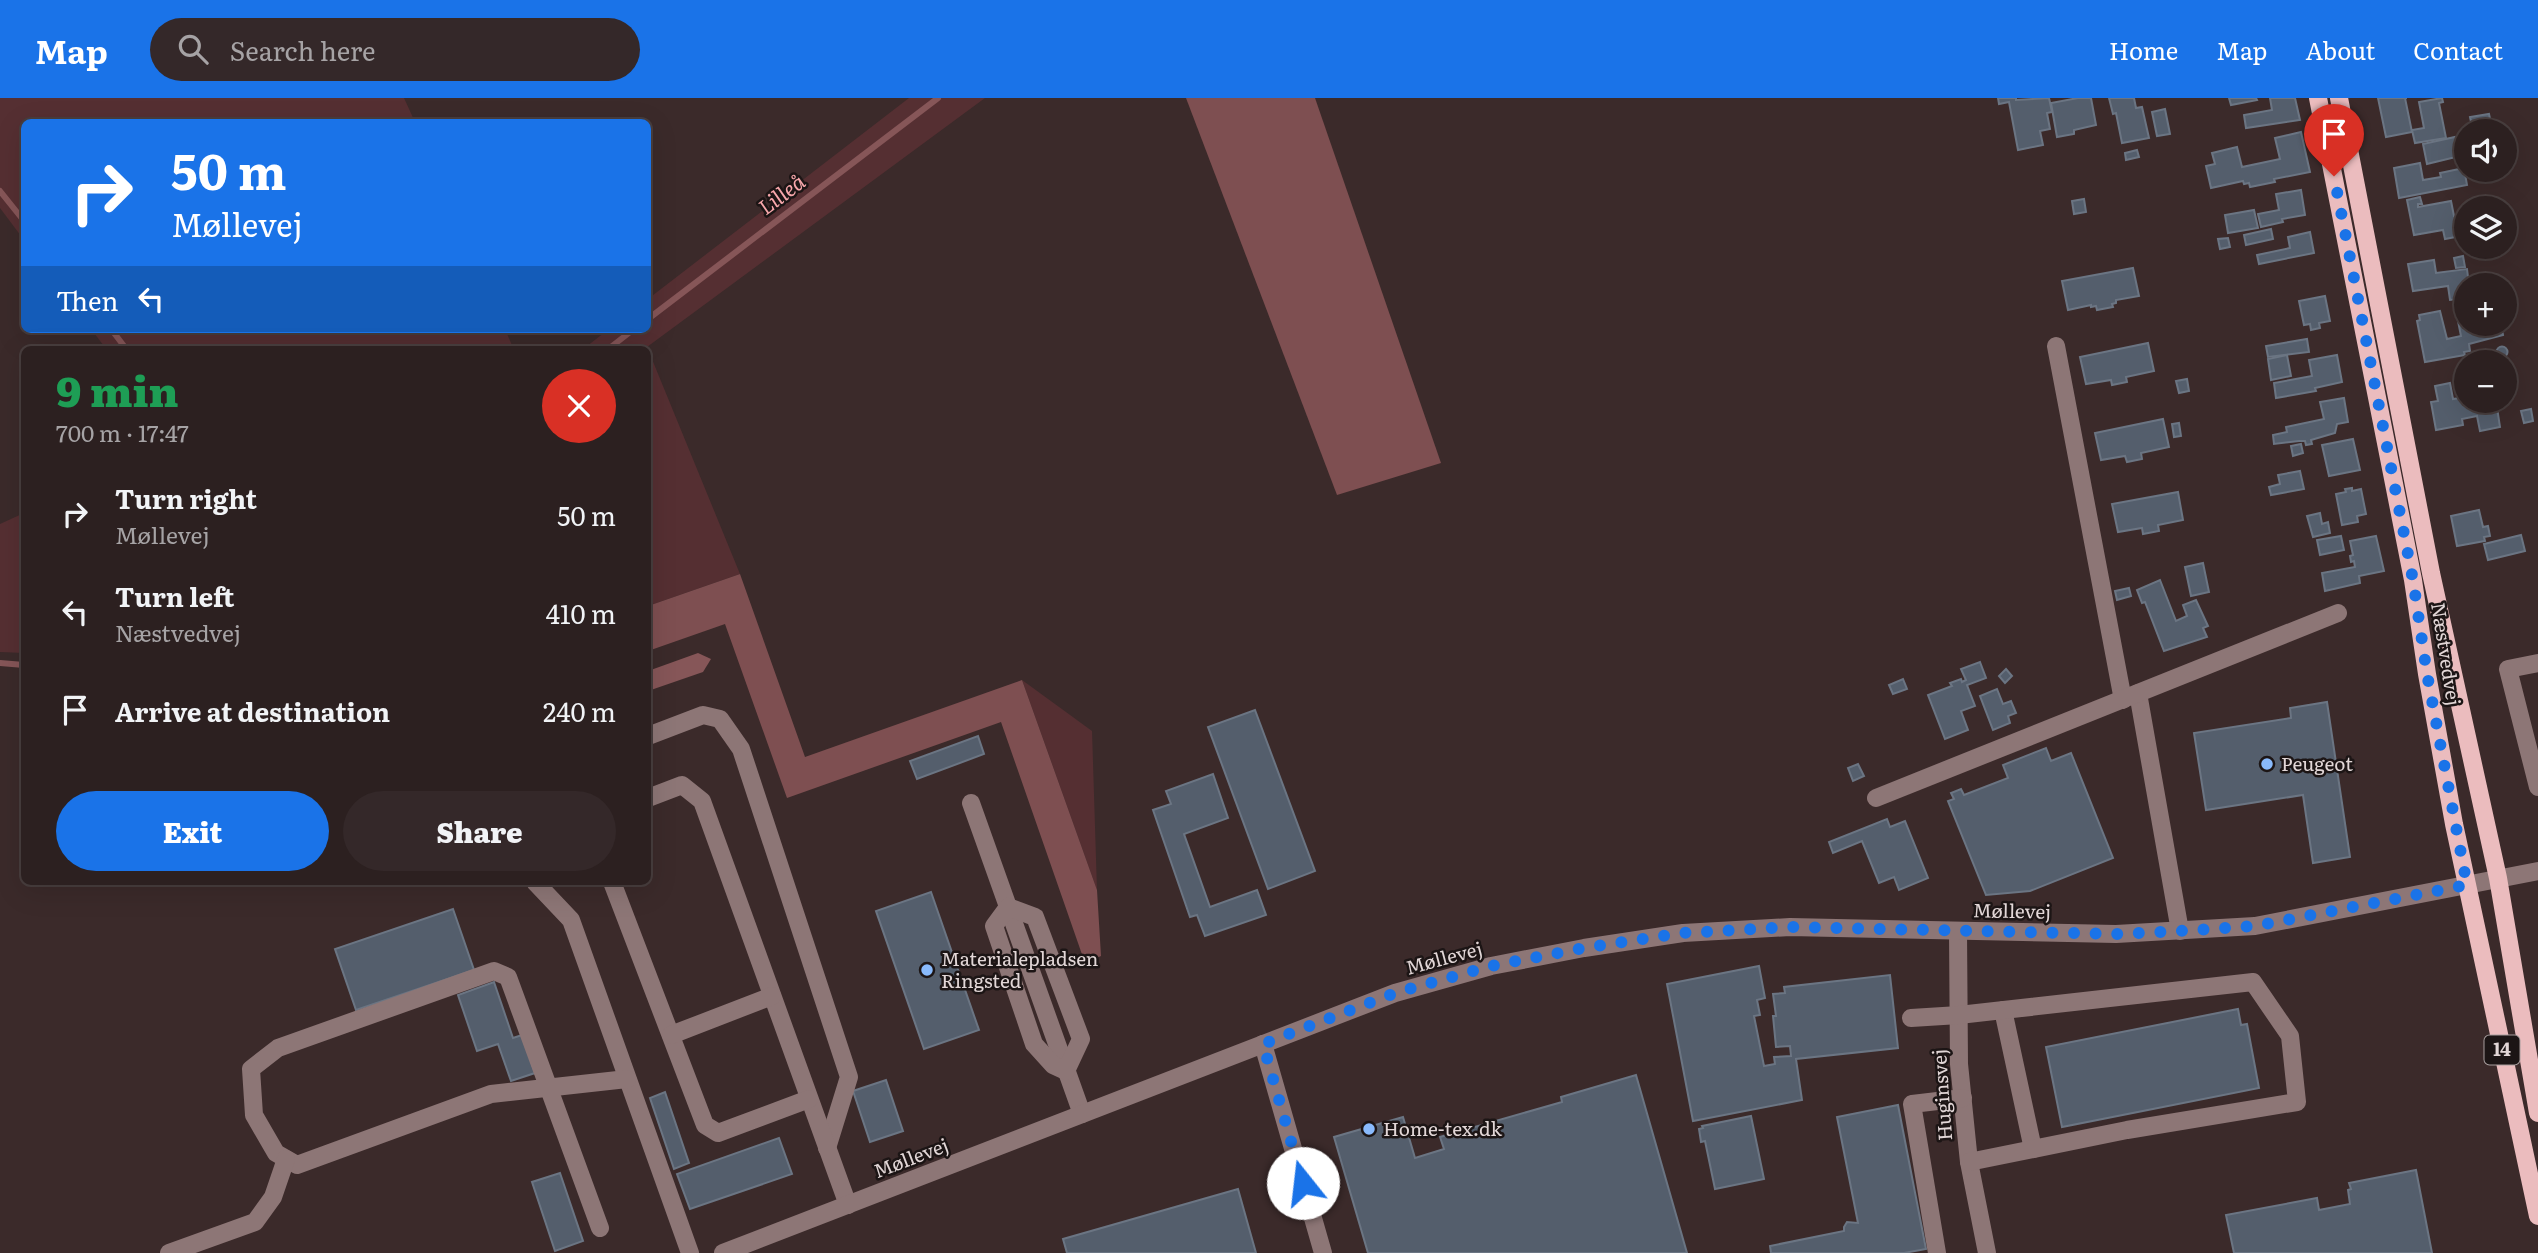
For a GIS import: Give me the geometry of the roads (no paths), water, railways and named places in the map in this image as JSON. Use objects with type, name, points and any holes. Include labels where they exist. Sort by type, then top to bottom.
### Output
[{"type":"main road","name":"Næstvedvej","points":[[2318,98],[2413,580],[2427,674],[2467,885],[2538,1216]]},
{"type":"main road","name":"Næstvedvej","points":[[2339,98],[2431,573],[2498,878],[2538,1113]]},
{"type":"street","points":[[2056,346],[2180,931]]},
{"type":"street","points":[[1876,798],[2338,613]]},
{"type":"street","points":[[2537,776],[2529,717],[2508,669],[2538,663]]},
{"type":"street","points":[[651,735],[703,715],[720,719],[741,749],[849,1077],[827,1148]]},
{"type":"street","points":[[651,797],[682,785],[702,802],[848,1205]]},
{"type":"street","points":[[971,803],[1082,1114]]},
{"type":"street","name":"Møllevej","points":[[723,1253],[1395,993],[1491,966],[1683,933],[1790,927],[2116,934],[2255,926],[2538,871]]},
{"type":"street","points":[[538,885],[571,920],[690,1253]]},
{"type":"street","points":[[613,885],[705,1125],[719,1133],[809,1098]]},
{"type":"street","points":[[1008,907],[1035,917],[1069,1005],[1081,1039],[1066,1071]]},
{"type":"street","name":"Huginsvej","points":[[1958,931],[1959,1063],[1969,1162],[1987,1253]]},
{"type":"street","points":[[600,1228],[547,1087],[508,977],[494,971],[278,1048],[251,1069],[254,1115],[276,1153],[297,1165],[491,1094],[547,1087],[627,1079]]},
{"type":"street","points":[[1911,1018],[2253,982],[2290,1036],[2297,1102],[2127,1130],[1969,1162]]},
{"type":"street","points":[[671,1035],[772,996]]},
{"type":"street","points":[[2003,1010],[2033,1149]]},
{"type":"street","points":[[1263,1044],[1323,1253]]},
{"type":"street","points":[[1937,1253],[1912,1104],[1963,1098]]},
{"type":"street","points":[[169,1253],[255,1222],[272,1198],[286,1159]]},
{"type":"waterway","name":"Lilleå","points":[[651,317],[938,98]]},
{"type":"waterway","points":[[0,191],[21,217]]},
{"type":"waterway","points":[[114,333],[124,346]]},
{"type":"waterway","name":"Lilleå","points":[[612,346],[629,333]]},
{"type":"waterway","name":"Lilleå","points":[[0,663],[21,665]]},
{"type":"place","name":"Peugeot","points":[[2267,764]]},
{"type":"place","name":"Materialepladsen Ringsted","points":[[927,970]]},
{"type":"place","name":"Home-tex.dk","points":[[1369,1129]]}]
